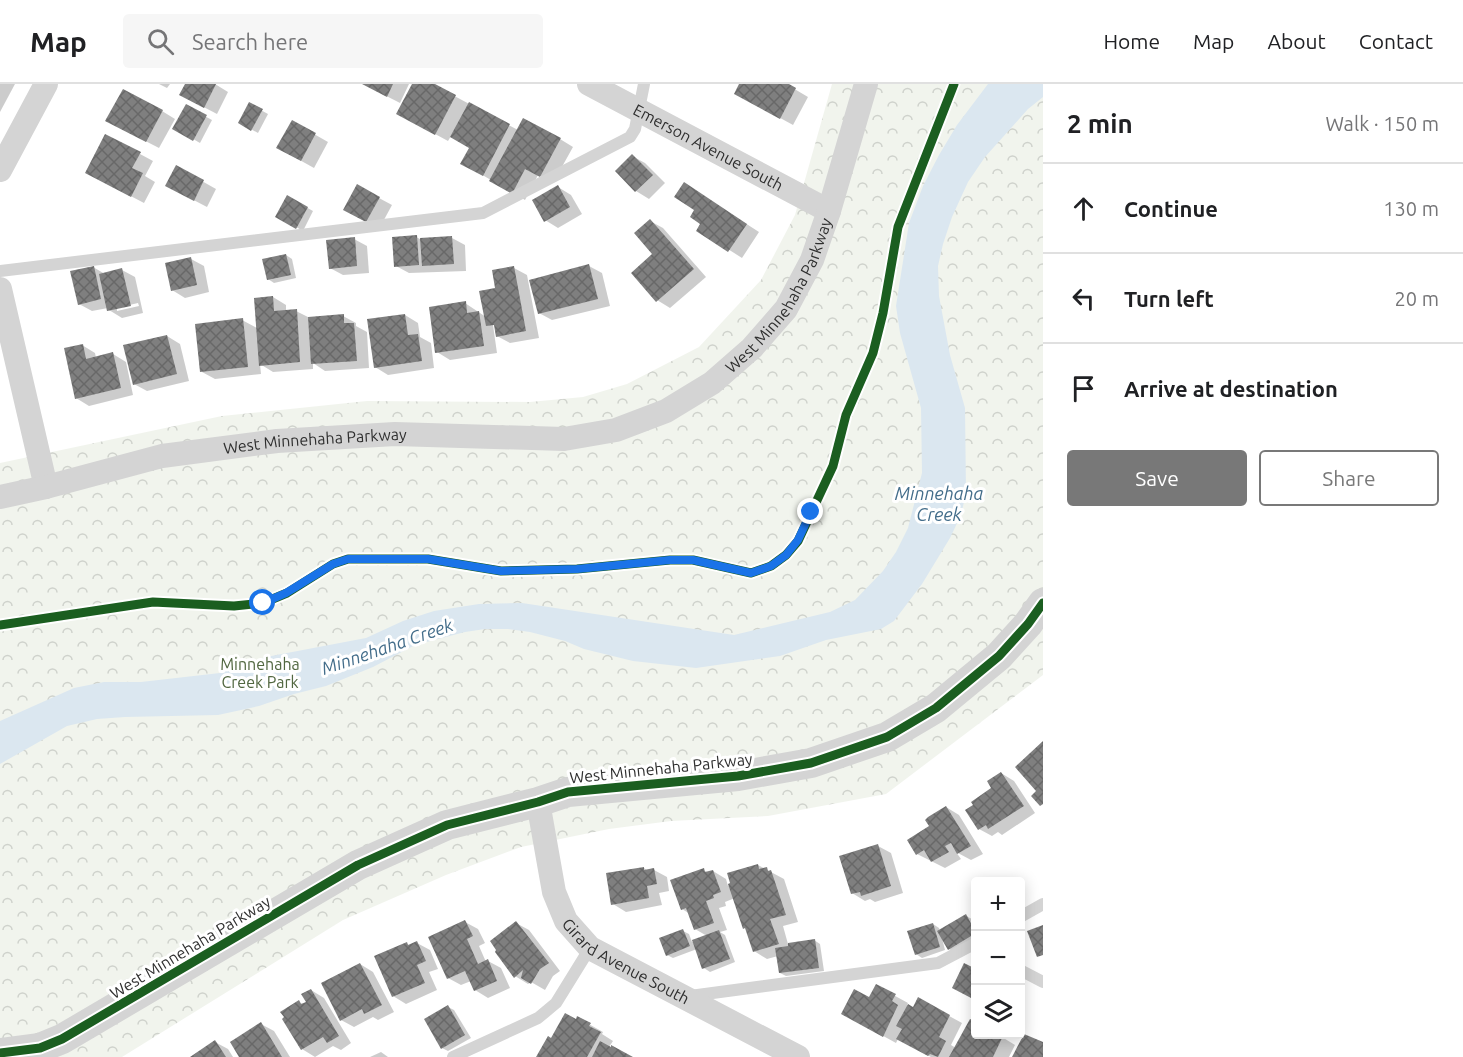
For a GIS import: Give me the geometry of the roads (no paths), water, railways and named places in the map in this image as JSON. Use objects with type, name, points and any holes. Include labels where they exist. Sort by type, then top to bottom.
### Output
[{"type":"street","points":[[0,170],[46,84]]},
{"type":"street","name":"Emerson Avenue South","points":[[589,84],[829,211]]},
{"type":"street","name":"West Minnehaha Parkway","points":[[0,496],[46,487],[162,456],[277,441],[395,434],[564,439],[616,430],[666,411],[712,383],[752,348],[786,309],[812,260],[829,211],[866,84]]},
{"type":"street","points":[[0,289],[46,487]]},
{"type":"street","name":"West Minnehaha Parkway","points":[[0,1053],[43,1053],[194,960],[358,865],[447,825],[568,792],[738,776],[811,763],[886,737],[936,708],[999,656],[1028,624],[1043,603]]},
{"type":"street","name":"Girard Avenue South","points":[[538,802],[554,892],[566,921],[590,948],[798,1057]]},
{"type":"lane","points":[[0,271],[483,213],[630,137],[636,129],[644,84]]},
{"type":"lane","points":[[1025,914],[1043,904]]},
{"type":"lane","points":[[686,997],[938,963],[971,946]]},
{"type":"lane","points":[[453,1057],[538,1018],[556,1003],[590,948]]},
{"type":"lane","points":[[1025,973],[1043,982]]},
{"type":"water","name":"Minnehaha Creek","points":[[988,84],[1043,84],[1043,97],[1028,109],[985,157],[968,182],[943,244],[938,266],[939,296],[950,355],[965,408],[966,493],[961,515],[950,538],[922,584],[894,621],[881,629],[826,640],[780,656],[696,668],[633,661],[530,632],[485,629],[465,632],[415,645],[373,667],[326,686],[259,706],[218,715],[97,719],[67,726],[0,764],[0,721],[74,688],[104,682],[141,682],[220,673],[266,657],[366,638],[403,621],[434,611],[479,604],[522,603],[734,635],[830,612],[855,600],[883,571],[896,552],[908,528],[922,473],[921,408],[900,333],[896,306],[909,223],[923,186],[939,155],[957,125]]},
{"type":"park label","name":"Minnehaha Creek Park","points":[[260,673]]}]
